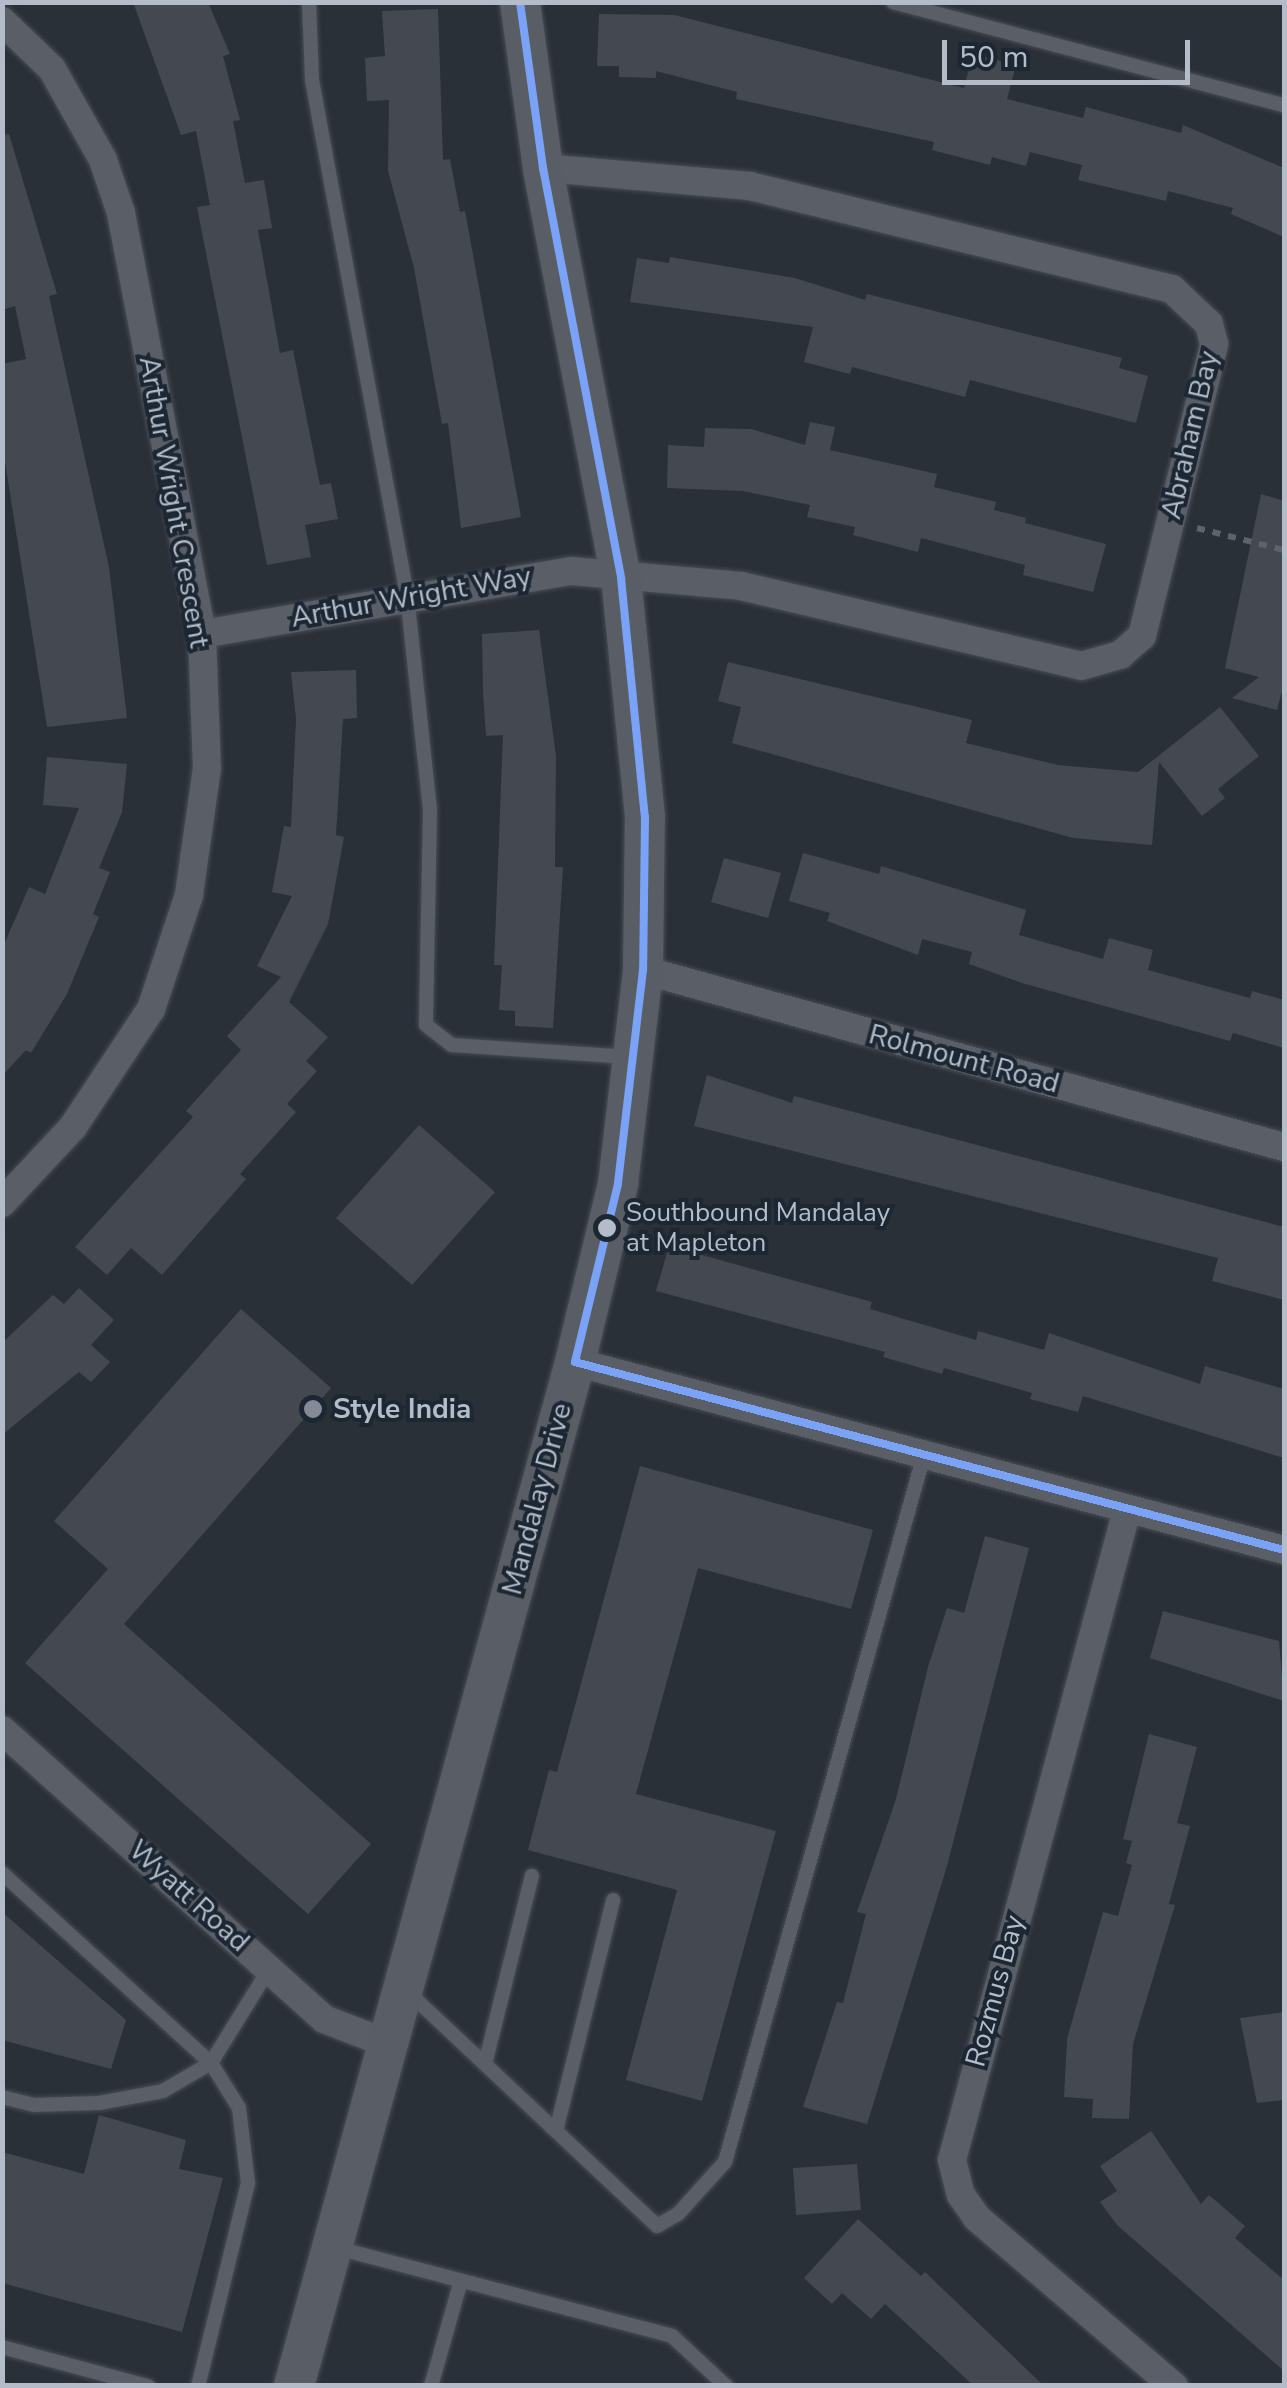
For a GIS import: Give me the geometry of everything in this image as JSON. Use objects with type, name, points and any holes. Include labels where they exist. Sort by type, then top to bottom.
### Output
[{"type":"street","name":"Mandalay Drive","points":[[294,2386],[575,1362],[618,1184],[643,970],[644,817],[621,578],[543,168],[520,2]]},
{"type":"street","name":"Arthur Wright Crescent","points":[[2,21],[52,69],[104,160],[121,213],[202,634],[202,832],[152,1008],[73,1127],[2,1203]]},
{"type":"street","name":"Abraham Bay","points":[[543,168],[750,186],[1172,288],[1209,324],[1214,344],[1142,636],[1102,664],[1080,666],[742,586],[621,578]]},
{"type":"street","name":"Arthur Wright Way","points":[[202,634],[407,595],[571,571],[621,578]]},
{"type":"street","name":"Rolmount Road","points":[[643,970],[1284,1147]]},
{"type":"street","points":[[575,1362],[1284,1550]]},
{"type":"street","name":"Rozmus Bay","points":[[1127,1510],[952,2160],[960,2195],[978,2218],[1174,2386]]},
{"type":"street","name":"Wyatt Road","points":[[2,1730],[324,2019],[386,2043]]},
{"type":"lane","points":[[309,2],[312,80],[407,595],[430,811],[426,1024],[438,1040],[452,1045],[634,1058]]},
{"type":"lane","points":[[893,2],[1284,105]]},
{"type":"lane","points":[[403,1987],[657,2226],[678,2214],[725,2162],[924,1456]]},
{"type":"lane","points":[[2,1874],[211,2062],[239,2108],[248,2182],[198,2386]]},
{"type":"lane","points":[[485,2064],[532,1876]]},
{"type":"lane","points":[[556,2131],[613,1900]]},
{"type":"lane","points":[[2,2097],[34,2105],[99,2103],[163,2092],[211,2062],[269,1968]]},
{"type":"lane","points":[[331,2246],[672,2336],[726,2386]]},
{"type":"lane","points":[[431,2386],[461,2280]]},
{"type":"lane","points":[[2,2347],[148,2386]]},
{"type":"path","points":[[1171,522],[1284,550]]},
{"type":"building","points":[[133,2],[208,2],[230,54],[223,56],[240,120],[233,121],[245,183],[264,180],[272,228],[258,230],[280,353],[293,350],[320,485],[331,483],[338,519],[305,525],[311,557],[267,565],[197,207],[210,205],[196,131],[181,135]]},
{"type":"building","points":[[438,9],[443,160],[450,159],[460,212],[465,211],[521,517],[461,528],[448,423],[442,424],[414,268],[388,171],[389,100],[367,101],[365,58],[385,56],[382,11]]},
{"type":"building","points":[[599,14],[674,15],[964,88],[973,54],[1016,65],[1007,99],[1083,118],[1086,107],[1181,133],[1183,125],[1284,168],[1284,237],[1231,214],[1233,208],[1168,191],[1166,201],[1078,180],[1082,165],[1030,152],[1026,166],[992,157],[990,165],[932,150],[934,142],[736,99],[737,92],[656,71],[656,78],[619,77],[619,66],[597,66]]},
{"type":"building","points":[[9,134],[57,294],[49,296],[109,567],[127,718],[47,727],[2,443],[2,364],[26,359],[15,306],[2,310],[2,135]]},
{"type":"building","points":[[670,257],[795,278],[865,300],[867,294],[1122,358],[1119,368],[1148,376],[1136,423],[970,380],[965,397],[852,367],[850,374],[804,362],[813,327],[630,302],[637,258],[669,263]]},
{"type":"building","points":[[810,422],[835,427],[830,450],[937,474],[934,487],[996,502],[994,510],[1026,518],[1025,523],[1106,544],[1093,592],[1023,575],[1025,565],[921,538],[918,552],[853,535],[855,527],[807,517],[810,505],[743,491],[667,488],[668,445],[704,447],[705,428],[751,429],[805,445]]},
{"type":"building","points":[[1261,494],[1284,501],[1284,684],[1277,710],[1232,698],[1259,677],[1225,668]]},
{"type":"building","points":[[539,630],[556,756],[555,867],[563,867],[553,1028],[515,1026],[515,1011],[499,1010],[502,965],[494,965],[503,735],[486,736],[483,693],[482,634]]},
{"type":"building","points":[[728,662],[972,720],[966,743],[1058,765],[1138,772],[1220,707],[1259,756],[1218,789],[1225,798],[1202,816],[1159,762],[1152,845],[1073,838],[732,743],[741,707],[718,701]]},
{"type":"building","points":[[356,670],[357,718],[343,719],[336,835],[344,837],[328,924],[289,1002],[328,1037],[306,1061],[317,1071],[287,1104],[296,1112],[240,1174],[246,1179],[162,1275],[131,1248],[107,1275],[75,1247],[193,1117],[186,1111],[241,1050],[227,1036],[281,977],[257,966],[292,896],[272,892],[284,826],[291,827],[296,720],[291,672]]},
{"type":"building","points":[[47,757],[127,764],[122,812],[99,868],[110,872],[93,914],[99,917],[67,994],[31,1053],[26,1050],[2,1076],[2,949],[29,887],[45,894],[79,808],[43,805]]},
{"type":"building","points":[[803,853],[879,874],[881,866],[1026,910],[1019,935],[1103,959],[1109,938],[1153,950],[1148,970],[1250,998],[1252,991],[1284,1000],[1284,1048],[1233,1033],[1230,1041],[1022,983],[969,964],[972,952],[922,939],[918,955],[827,921],[830,913],[789,901]]},
{"type":"building","points":[[724,858],[781,873],[768,918],[711,902]]},
{"type":"building","points":[[707,1075],[792,1103],[794,1096],[1284,1227],[1284,1300],[1212,1281],[1218,1258],[694,1126]]},
{"type":"building","points":[[419,1125],[495,1192],[412,1285],[336,1218]]},
{"type":"building","points":[[669,1246],[872,1302],[870,1309],[976,1340],[978,1331],[1044,1350],[1049,1333],[1200,1384],[1205,1366],[1284,1389],[1284,1458],[1083,1396],[1078,1412],[1030,1399],[1032,1393],[944,1368],[942,1374],[883,1357],[885,1352],[656,1291]]},
{"type":"building","points":[[79,1288],[114,1320],[91,1345],[110,1362],[91,1382],[79,1372],[2,1435],[2,1343],[53,1295],[64,1304]]},
{"type":"building","points":[[241,1309],[331,1388],[124,1624],[371,1844],[308,1914],[25,1663],[108,1569],[54,1521]]},
{"type":"building","points":[[640,1466],[873,1530],[851,1609],[698,1568],[636,1794],[776,1831],[702,2101],[626,2080],[677,1890],[528,1850],[549,1770],[557,1772]]},
{"type":"building","points":[[985,1536],[1029,1548],[947,1866],[867,2124],[803,2107],[837,2002],[843,2003],[866,1914],[857,1912],[896,1799],[928,1667],[947,1608],[964,1613]]},
{"type":"building","points":[[1163,1611],[1279,1641],[1284,1701],[1150,1658]]},
{"type":"building","points":[[1149,1734],[1197,1747],[1177,1823],[1190,1826],[1169,1904],[1175,1905],[1133,2044],[1129,2119],[1092,2118],[1093,2099],[1064,2097],[1067,2039],[1103,1912],[1118,1916],[1132,1865],[1126,1863],[1132,1841],[1123,1839]]},
{"type":"building","points":[[2,1912],[126,2020],[111,2069],[2,2040]]},
{"type":"building","points":[[1284,2012],[1284,2100],[1257,2103],[1240,2018]]},
{"type":"building","points":[[99,2115],[186,2140],[179,2169],[223,2178],[182,2332],[2,2283],[2,2152],[84,2174]]},
{"type":"building","points":[[1151,2131],[1201,2204],[1209,2195],[1245,2226],[1235,2238],[1284,2280],[1284,2371],[1117,2225],[1100,2202],[1117,2191],[1100,2166]]},
{"type":"building","points":[[857,2164],[861,2210],[796,2215],[793,2168]]},
{"type":"building","points":[[858,2219],[921,2276],[925,2272],[1044,2386],[974,2386],[885,2304],[871,2319],[842,2293],[832,2304],[804,2278]]},
{"type":"transit line","points":[[520,2],[543,168],[621,578],[645,817],[643,970],[618,1184],[575,1362]]},
{"type":"transit line","points":[[575,1362],[1284,1550]]},
{"type":"place","name":"Southbound Mandalay at Mapleton","points":[[607,1228]]},
{"type":"place","name":"Style India","points":[[313,1409]]}]
